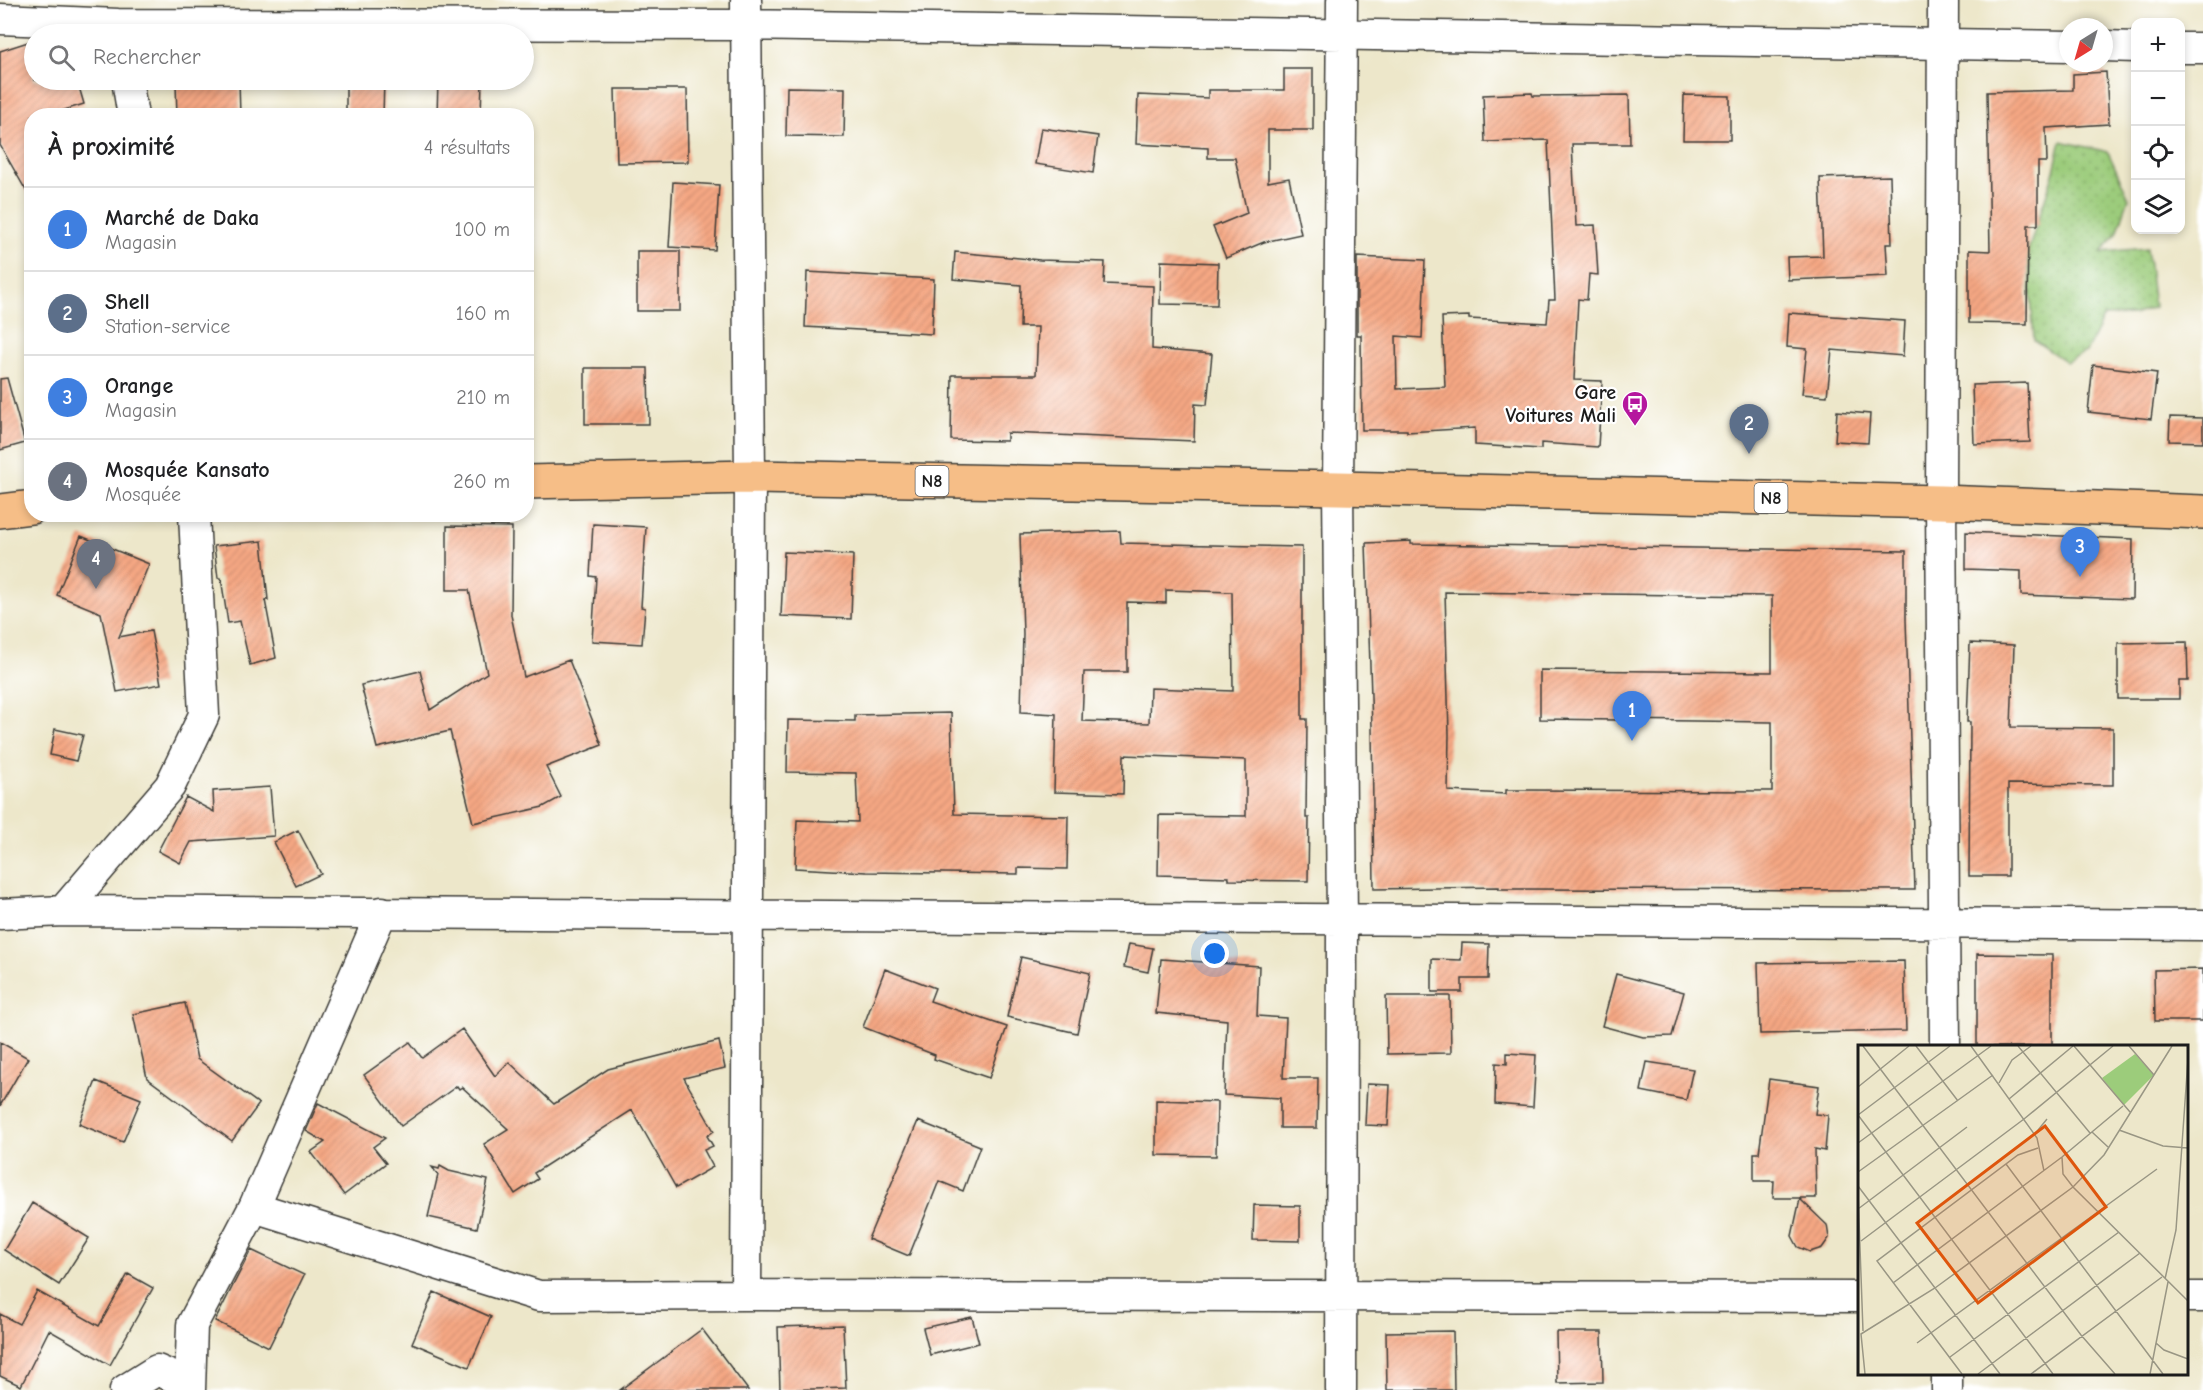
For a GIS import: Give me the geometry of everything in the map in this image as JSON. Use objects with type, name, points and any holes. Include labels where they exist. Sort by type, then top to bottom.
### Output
[{"type":"main road","name":"N8","points":[[534,482],[750,477],[1941,502],[2203,512]]},
{"type":"main road","points":[[0,511],[24,508]]},
{"type":"street","points":[[1341,1390],[1342,919],[1338,488],[1342,0]]},
{"type":"street","points":[[1943,0],[1941,502],[1945,1045]]},
{"type":"street","points":[[746,13],[750,477],[746,1295]]},
{"type":"street","points":[[0,19],[746,13],[1342,34],[2059,46]]},
{"type":"street","points":[[2113,46],[2131,47]]},
{"type":"street","points":[[2185,48],[2203,48]]},
{"type":"street","points":[[129,90],[132,108]]},
{"type":"street","points":[[63,910],[170,786],[204,715],[194,522]]},
{"type":"street","points":[[0,914],[63,910],[2203,925]]},
{"type":"street","points":[[125,1390],[157,1370],[190,1387],[192,1325],[254,1207],[382,912]]},
{"type":"street","points":[[254,1207],[539,1296],[1858,1297]]},
{"type":"green space","points":[[2061,141],[2108,152],[2129,198],[2117,233],[2101,252],[2147,248],[2154,307],[2134,315],[2104,316],[2086,352],[2066,362],[2034,340],[2028,251],[2054,171]]},
{"type":"building","points":[[24,43],[24,90],[80,90],[84,104],[71,108],[24,108],[24,187],[0,145],[0,51]]},
{"type":"building","points":[[1284,69],[1313,69],[1313,130],[1268,130],[1268,182],[1289,178],[1301,234],[1264,242],[1226,258],[1213,227],[1247,213],[1235,158],[1208,158],[1208,148],[1136,144],[1138,95],[1208,98],[1208,90],[1284,90]]},
{"type":"building","points":[[2106,72],[2109,124],[2046,128],[2047,162],[2038,162],[2038,225],[2028,225],[2027,324],[1969,323],[1969,250],[1990,251],[1987,92],[2073,90],[2073,74]]},
{"type":"building","points":[[787,87],[845,88],[844,137],[786,136]]},
{"type":"building","points":[[615,89],[687,89],[688,162],[617,163]]},
{"type":"building","points":[[176,90],[239,90],[240,108],[177,108]]},
{"type":"building","points":[[346,90],[384,90],[383,108],[346,108]]},
{"type":"building","points":[[438,90],[482,90],[481,108],[437,108]]},
{"type":"building","points":[[1532,93],[1533,96],[1629,95],[1630,144],[1572,144],[1576,226],[1595,225],[1598,275],[1589,274],[1587,300],[1578,299],[1574,380],[1602,381],[1598,447],[1541,443],[1541,449],[1475,445],[1475,428],[1407,432],[1407,430],[1362,430],[1361,335],[1357,335],[1357,257],[1425,260],[1422,338],[1396,336],[1397,389],[1445,387],[1442,317],[1469,316],[1469,319],[1547,323],[1549,300],[1555,300],[1548,140],[1485,142],[1483,95]]},
{"type":"building","points":[[1684,95],[1730,96],[1730,140],[1683,140]]},
{"type":"building","points":[[1041,128],[1098,136],[1093,173],[1035,164]]},
{"type":"building","points":[[1890,176],[1892,244],[1886,244],[1888,276],[1788,280],[1787,257],[1823,256],[1820,178]]},
{"type":"building","points":[[673,182],[719,185],[715,250],[669,247]]},
{"type":"building","points":[[637,251],[680,251],[680,311],[637,311]]},
{"type":"building","points":[[955,252],[1040,260],[1105,262],[1104,284],[1153,286],[1152,349],[1212,354],[1207,405],[1195,404],[1194,441],[1007,433],[1007,441],[951,440],[952,375],[1036,375],[1038,327],[1020,327],[1021,285],[953,279]]},
{"type":"building","points":[[1161,261],[1218,263],[1217,305],[1160,304]]},
{"type":"building","points":[[807,272],[934,279],[932,334],[805,327]]},
{"type":"building","points":[[1789,313],[1905,321],[1903,356],[1832,350],[1827,396],[1802,394],[1807,349],[1787,347]]},
{"type":"building","points":[[2093,365],[2157,373],[2151,419],[2088,412]]},
{"type":"building","points":[[585,368],[648,368],[649,424],[585,424]]},
{"type":"building","points":[[7,378],[24,443],[0,450],[0,379]]},
{"type":"building","points":[[2027,383],[2030,442],[1974,444],[1972,385]]},
{"type":"building","points":[[1837,411],[1870,414],[1868,443],[1835,441]]},
{"type":"building","points":[[2170,417],[2203,418],[2203,442],[2169,441]]},
{"type":"building","points":[[593,524],[646,527],[641,607],[645,608],[642,644],[592,641],[596,577],[590,576]]},
{"type":"building","points":[[447,526],[512,527],[511,615],[524,677],[569,660],[602,745],[546,767],[561,797],[543,807],[473,823],[450,731],[377,748],[361,685],[420,671],[430,710],[487,673],[469,590],[447,590]]},
{"type":"building","points":[[1120,531],[1121,543],[1302,547],[1302,719],[1307,719],[1308,881],[1229,880],[1229,877],[1158,875],[1159,815],[1246,816],[1246,760],[1124,755],[1123,794],[1054,792],[1056,714],[1021,712],[1023,634],[1020,534]],"holes":[[[1166,590],[1232,592],[1233,691],[1150,688],[1149,723],[1082,721],[1084,672],[1127,672],[1127,602],[1166,603]]]},
{"type":"building","points":[[1966,532],[2133,539],[2132,599],[2021,595],[2021,571],[1966,569]]},
{"type":"building","points":[[81,536],[149,564],[119,637],[151,631],[161,684],[117,692],[101,613],[57,595]]},
{"type":"building","points":[[262,541],[268,600],[265,600],[276,658],[250,665],[240,621],[228,623],[214,546]]},
{"type":"building","points":[[1411,541],[1411,544],[1906,551],[1906,620],[1915,890],[1499,889],[1499,887],[1374,889],[1366,543]],"holes":[[[1445,592],[1772,596],[1772,672],[1540,670],[1540,719],[1772,722],[1772,791],[1506,790],[1506,794],[1448,791],[1449,734]]]},
{"type":"building","points":[[784,552],[853,555],[851,619],[781,616]]},
{"type":"building","points":[[2187,642],[2188,681],[2179,681],[2179,699],[2118,699],[2118,643]]},
{"type":"building","points":[[1970,643],[2014,645],[2011,727],[2113,728],[2113,785],[2008,784],[2008,876],[1969,876],[1970,722],[1967,722]]},
{"type":"building","points":[[951,713],[954,814],[1068,816],[1067,869],[1018,868],[1018,874],[866,872],[795,868],[797,820],[858,822],[856,773],[787,772],[788,720],[855,721],[855,715]]},
{"type":"building","points":[[55,729],[83,735],[76,761],[50,755]]},
{"type":"building","points":[[270,787],[274,836],[191,842],[180,863],[158,851],[186,797],[214,812],[213,791]]},
{"type":"building","points":[[298,830],[321,874],[296,886],[274,842]]},
{"type":"building","points":[[1462,943],[1489,944],[1488,979],[1462,979],[1462,992],[1432,992],[1432,959],[1461,960]]},
{"type":"building","points":[[1129,944],[1153,948],[1148,972],[1124,967]]},
{"type":"building","points":[[1977,954],[2052,955],[2052,1045],[1977,1045]]},
{"type":"building","points":[[1021,957],[1090,973],[1077,1033],[1007,1017]]},
{"type":"building","points":[[1161,959],[1259,966],[1257,1016],[1286,1018],[1283,1078],[1318,1078],[1317,1128],[1280,1128],[1280,1098],[1224,1095],[1227,1020],[1156,1013]]},
{"type":"building","points":[[1904,961],[1906,1031],[1760,1034],[1758,963]]},
{"type":"building","points":[[885,969],[935,988],[930,1001],[1007,1027],[989,1078],[934,1059],[935,1055],[863,1027]]},
{"type":"building","points":[[2203,969],[2203,1021],[2155,1021],[2154,970]]},
{"type":"building","points":[[1616,974],[1684,992],[1672,1036],[1643,1037],[1602,1026]]},
{"type":"building","points":[[1386,996],[1450,996],[1451,1053],[1387,1054]]},
{"type":"building","points":[[185,1003],[197,1059],[259,1104],[232,1141],[147,1078],[133,1014]]},
{"type":"building","points":[[462,1029],[495,1076],[509,1062],[554,1104],[608,1069],[719,1041],[725,1068],[684,1078],[714,1131],[707,1136],[713,1146],[704,1150],[713,1167],[676,1188],[632,1110],[534,1173],[538,1179],[515,1194],[484,1144],[508,1129],[462,1087],[459,1089],[457,1086],[401,1126],[364,1075],[410,1042],[422,1058]]},
{"type":"building","points":[[0,1042],[28,1058],[0,1106]]},
{"type":"building","points":[[1507,1053],[1536,1055],[1533,1107],[1495,1104],[1496,1063],[1507,1064]]},
{"type":"building","points":[[1647,1062],[1693,1069],[1686,1100],[1641,1091]]},
{"type":"building","points":[[1769,1079],[1819,1086],[1815,1114],[1828,1115],[1825,1151],[1815,1149],[1816,1198],[1773,1198],[1774,1181],[1754,1181],[1754,1153],[1759,1153]]},
{"type":"building","points":[[96,1081],[141,1099],[123,1142],[79,1124]]},
{"type":"building","points":[[1367,1084],[1390,1085],[1388,1126],[1365,1125]]},
{"type":"building","points":[[1156,1100],[1217,1102],[1216,1156],[1156,1155]]},
{"type":"building","points":[[318,1103],[385,1138],[373,1147],[386,1163],[344,1195],[311,1152],[325,1142],[306,1131]]},
{"type":"building","points":[[918,1121],[980,1146],[963,1191],[939,1181],[909,1256],[868,1239]]},
{"type":"building","points":[[440,1166],[449,1171],[488,1180],[477,1228],[428,1217],[438,1175],[432,1167],[439,1169]]},
{"type":"building","points":[[1800,1199],[1827,1225],[1829,1238],[1822,1248],[1810,1252],[1798,1247],[1792,1236]]},
{"type":"building","points":[[32,1203],[89,1238],[59,1285],[4,1250]]},
{"type":"building","points":[[1254,1205],[1300,1206],[1300,1241],[1253,1240]]},
{"type":"building","points":[[251,1250],[304,1275],[269,1347],[215,1321]]},
{"type":"building","points":[[128,1274],[153,1288],[110,1365],[49,1330],[21,1386],[0,1376],[0,1314],[19,1324],[37,1291],[99,1326]]},
{"type":"building","points":[[434,1292],[491,1317],[469,1367],[412,1343]]},
{"type":"building","points":[[972,1317],[979,1343],[930,1355],[923,1328]]},
{"type":"building","points":[[843,1325],[846,1388],[780,1390],[778,1327]]},
{"type":"building","points":[[702,1329],[748,1390],[620,1390]]},
{"type":"building","points":[[1453,1331],[1454,1390],[1387,1390],[1386,1332]]},
{"type":"building","points":[[1556,1332],[1602,1332],[1603,1382],[1557,1383]]},
{"type":"place","name":"Gare Voitures Mali","points":[[1635,427]]},
{"type":"place","name":"Shell","points":[[1749,454]]},
{"type":"place","name":"Orange","points":[[2080,577]]},
{"type":"place","name":"Mosquée Kansato","points":[[96,589]]},
{"type":"place","name":"Marché de Daka","points":[[1632,741]]}]
